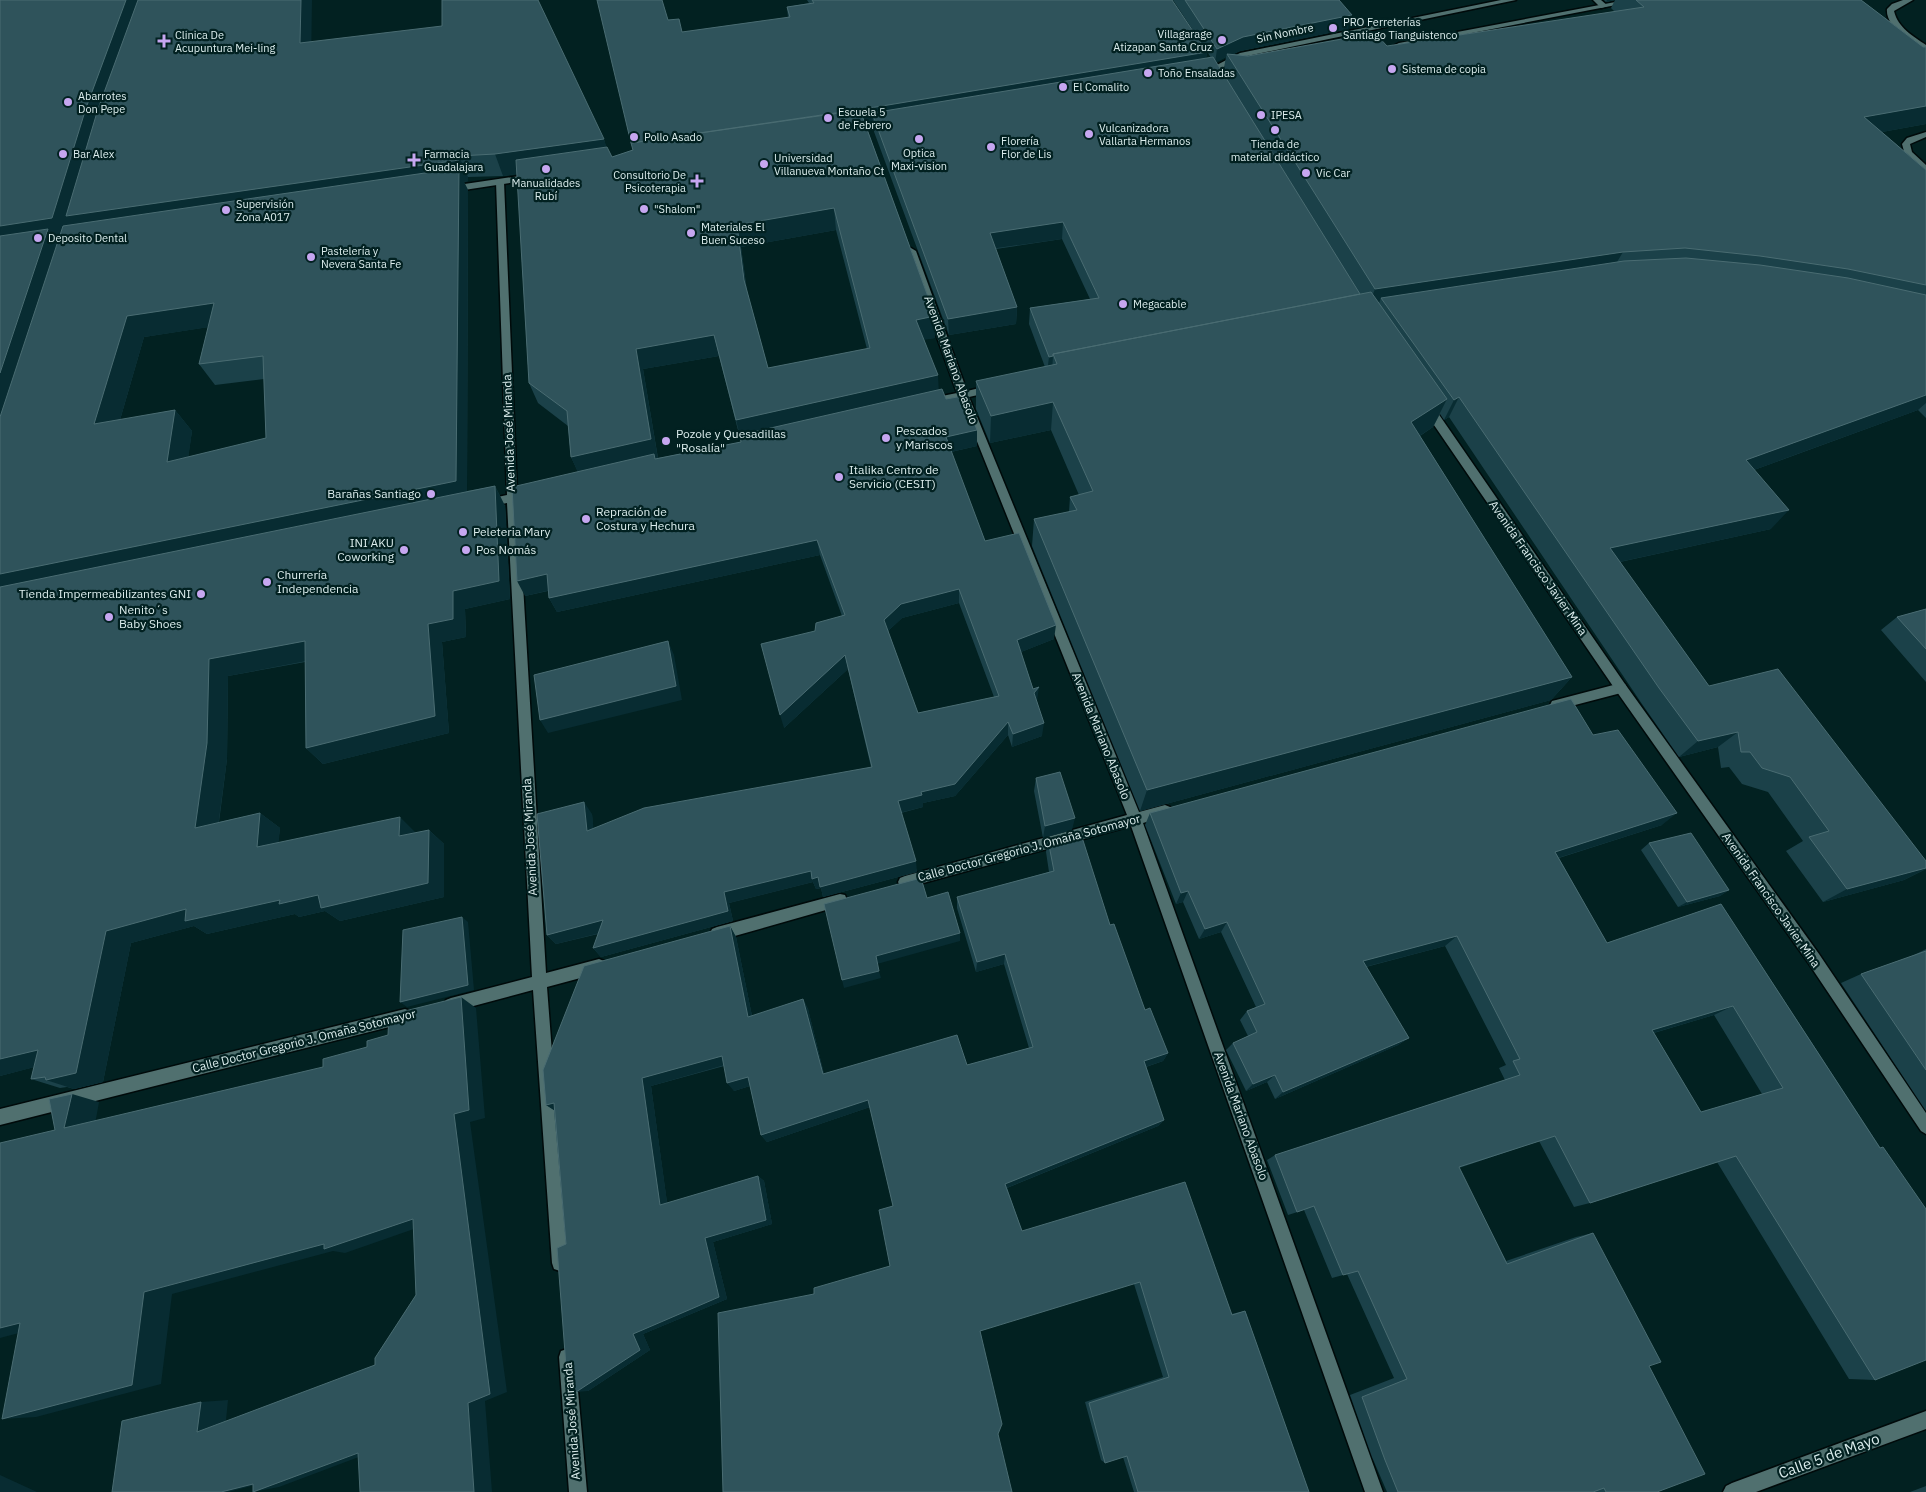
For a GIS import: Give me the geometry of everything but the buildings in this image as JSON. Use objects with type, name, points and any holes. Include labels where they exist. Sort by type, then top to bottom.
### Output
[{"type":"street","name":"Sin Nombre","points":[[1233,72],[1211,70],[1240,54],[1512,0]]},
{"type":"street","points":[[1596,0],[1604,6]]},
{"type":"street","points":[[1388,47],[1638,0]]},
{"type":"street","points":[[1909,0],[1896,6],[1890,12],[1891,19],[1898,28],[1926,49]]},
{"type":"street","points":[[840,130],[897,121]]},
{"type":"street","points":[[866,126],[872,142]]},
{"type":"street","points":[[1926,134],[1910,140],[1906,144],[1908,153],[1926,170]]},
{"type":"street","points":[[446,190],[545,175]]},
{"type":"street","name":"Avenida José Miranda","points":[[500,182],[512,498],[538,983],[561,1277]]},
{"type":"street","name":"Avenida Mariano Abasolo","points":[[907,240],[963,395],[1135,819],[1374,1492]]},
{"type":"street","points":[[925,404],[1002,387]]},
{"type":"street","name":"Avenida Francisco Javier Mina","points":[[1419,396],[1621,688],[1814,959],[1926,1126]]},
{"type":"street","points":[[474,506],[541,491]]},
{"type":"street","points":[[1544,708],[1621,688]]},
{"type":"street","name":"Calle Doctor Gregorio J. Omaña Sotomayor","points":[[894,885],[1183,806]]},
{"type":"street","points":[[702,938],[856,896]]},
{"type":"street","points":[[442,1007],[615,962]]},
{"type":"street","name":"Calle Doctor Gregorio J. Omaña Sotomayor","points":[[0,1117],[423,1012]]},
{"type":"street","name":"Avenida José Miranda","points":[[566,1345],[578,1492]]},
{"type":"street","name":"Calle 5 de Mayo","points":[[1732,1492],[1926,1420]]},
{"type":"place","name":"PRO Ferreterías Santiago Tianguistenco","points":[[1333,28]]},
{"type":"place","name":"Villagarage Atizapan Santa Cruz","points":[[1222,40]]},
{"type":"place","name":"Clinica De Acupuntura Mei-ling","points":[[164,41]]},
{"type":"place","name":"Sistema de copia","points":[[1392,69]]},
{"type":"place","name":"Toño Ensaladas","points":[[1148,73]]},
{"type":"place","name":"El Comalito","points":[[1063,87]]},
{"type":"place","name":"Abarrotes Don Pepe","points":[[68,102]]},
{"type":"place","name":"IPESA","points":[[1261,115]]},
{"type":"place","name":"Escuela 5 de Febrero","points":[[828,118]]},
{"type":"place","name":"Tienda de material didáctico","points":[[1275,130]]},
{"type":"place","name":"Vulcanizadora Vallarta Hermanos","points":[[1089,134]]},
{"type":"place","name":"Pollo Asado","points":[[634,137]]},
{"type":"place","name":"Optica Maxi-vision","points":[[919,139]]},
{"type":"place","name":"Florería Flor de Lis","points":[[991,147]]},
{"type":"place","name":"Bar Alex","points":[[63,154]]},
{"type":"place","name":"Farmacia Guadalajara","points":[[414,160]]},
{"type":"place","name":"Universidad Villanueva Montaño Ct","points":[[764,164]]},
{"type":"place","name":"Manualidades Rubí","points":[[546,169]]},
{"type":"place","name":"Vic Car","points":[[1306,173]]},
{"type":"place","name":"Consultorio De Psicoterapia","points":[[697,181]]},
{"type":"place","name":"\"Shalom\"","points":[[644,209]]},
{"type":"place","name":"Supervisión Zona A017","points":[[226,210]]},
{"type":"place","name":"Materiales El Buen Suceso","points":[[691,233]]},
{"type":"place","name":"Deposito Dental","points":[[38,238]]},
{"type":"place","name":"Pastelería y Nevera Santa Fe","points":[[311,257]]},
{"type":"place","name":"Megacable","points":[[1123,304]]},
{"type":"place","name":"Pescados y Mariscos","points":[[886,438]]},
{"type":"place","name":"Pozole y Quesadillas \"Rosalía\"","points":[[666,441]]},
{"type":"place","name":"Italika Centro de Servicio (CESIT)","points":[[839,477]]},
{"type":"place","name":"Barañas Santiago","points":[[431,494]]},
{"type":"place","name":"Repración de Costura y Hechura","points":[[586,519]]},
{"type":"place","name":"Peleteria Mary","points":[[463,532]]},
{"type":"place","name":"INI AKU Coworking","points":[[404,550]]},
{"type":"place","name":"Pos Nomás","points":[[466,550]]},
{"type":"place","name":"Churrería Independencia","points":[[267,582]]},
{"type":"place","name":"Tienda Impermeabilizantes GNI","points":[[201,594]]},
{"type":"place","name":"Nenito´s Baby Shoes","points":[[109,617]]}]
